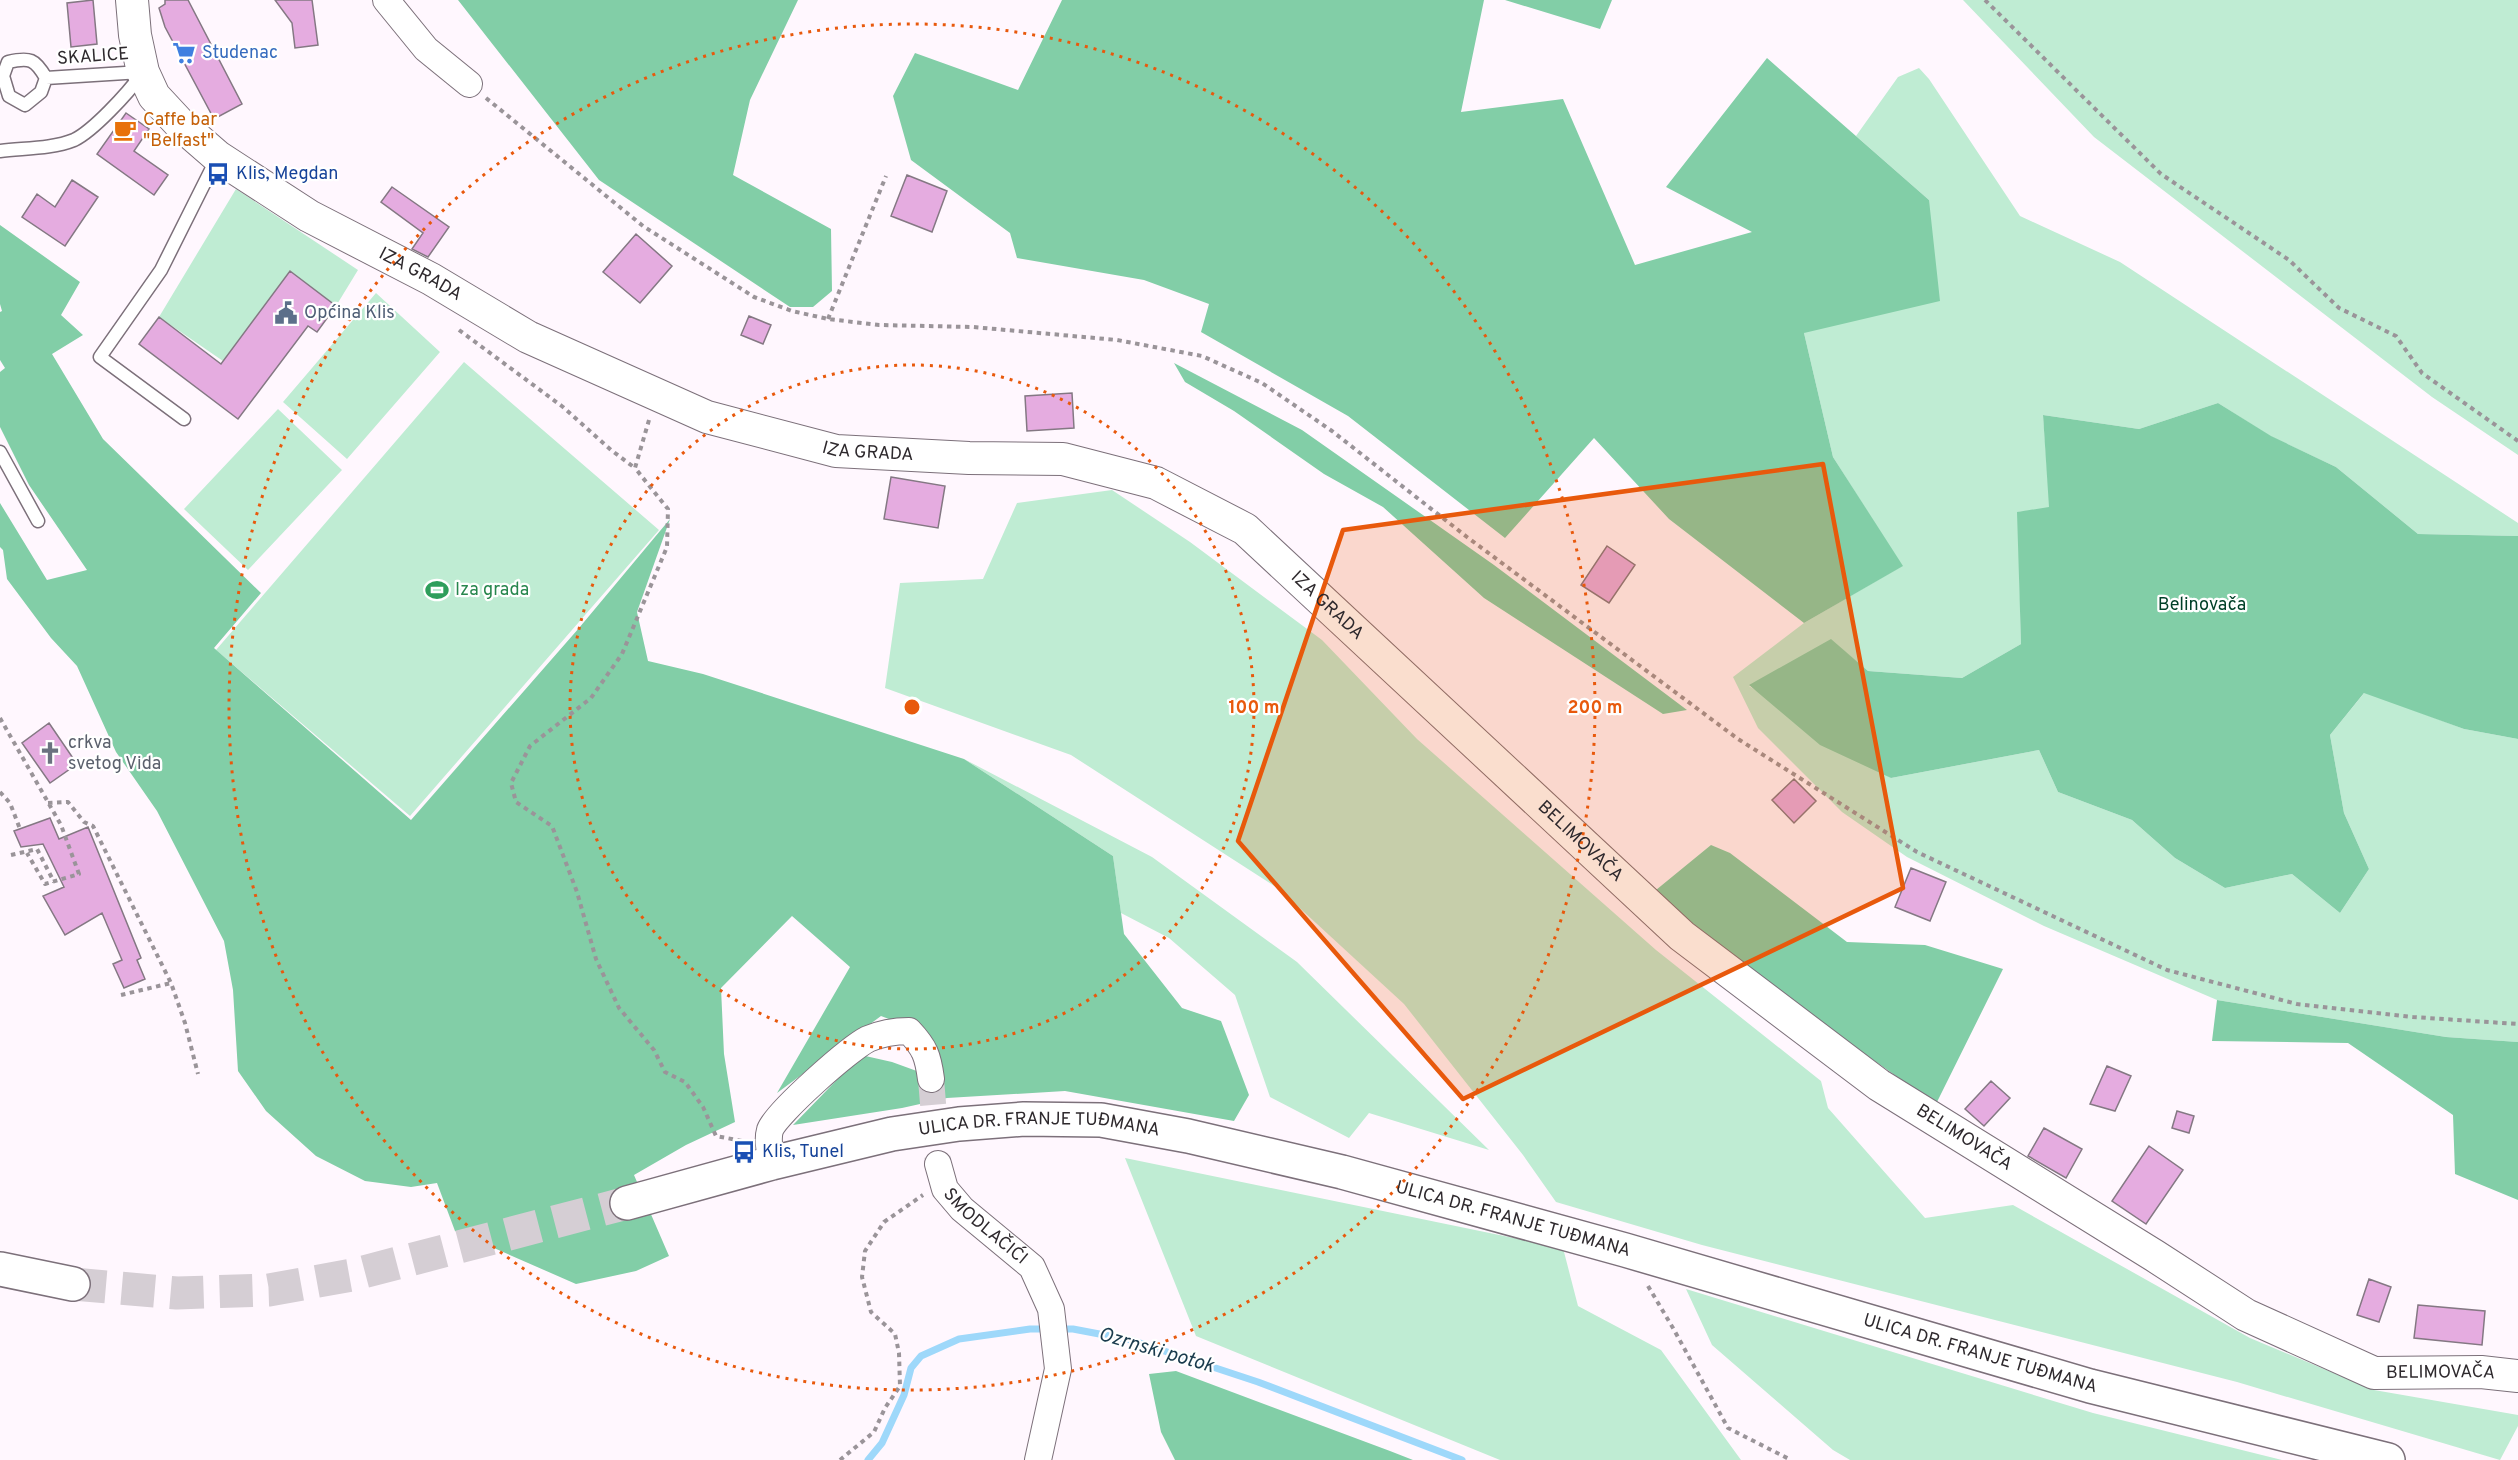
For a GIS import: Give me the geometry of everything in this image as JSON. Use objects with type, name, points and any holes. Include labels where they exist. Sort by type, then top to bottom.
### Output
[{"type":"main road","name":"ULICA DR. FRANJE TUĐMANA","points":[[627,1203],[770,1153],[959,1124],[1024,1119],[1101,1120],[1188,1136],[1342,1172],[1625,1250],[2090,1386],[2388,1460]]},
{"type":"main road","points":[[0,1269],[73,1284]]},
{"type":"street","name":"IZA GRADA","points":[[132,0],[135,34],[143,72],[154,96],[180,124],[218,157],[309,216],[431,279],[528,337],[707,417],[836,451],[969,458],[1063,459],[1156,483],[1245,529],[1485,751]]},
{"type":"street","points":[[386,0],[426,49],[469,84]]},
{"type":"street","name":"BELIMOVAČA","points":[[1485,751],[1682,936],[1879,1085],[2246,1315],[2374,1373],[2481,1372],[2518,1376]]},
{"type":"street","points":[[770,1153],[770,1130],[781,1112],[839,1061],[867,1040],[892,1031],[909,1031],[923,1046],[931,1079]]},
{"type":"street","name":"SMODLAČIĆI","points":[[938,1164],[945,1189],[962,1209],[1032,1267],[1051,1309],[1058,1369],[1038,1460]]},
{"type":"lane","name":"SKALICE","points":[[45,78],[143,72]]},
{"type":"lane","points":[[0,151],[74,140],[122,98],[143,72]]},
{"type":"lane","points":[[184,419],[100,357],[161,270],[218,157]]},
{"type":"lane","points":[[0,452],[38,521]]},
{"type":"path","points":[[1985,0],[2161,174],[2289,260],[2339,308],[2396,336],[2422,373],[2518,441]]},
{"type":"path","points":[[469,84],[643,226],[754,297],[792,311],[828,319],[879,325],[973,327],[1117,340],[1202,356],[1262,384],[1332,431],[1467,537],[1738,739],[1917,852],[2167,970],[2297,1004],[2413,1017],[2518,1024]]},
{"type":"path","points":[[828,319],[886,176]]},
{"type":"path","points":[[456,327],[563,407],[635,468],[668,509],[667,547],[622,654],[591,698],[530,746],[511,783],[516,802],[552,826],[577,892],[596,959],[619,1008],[654,1050],[665,1072],[685,1082],[703,1107],[716,1136],[770,1153]]},
{"type":"path","points":[[635,468],[658,395]]},
{"type":"path","points":[[0,718],[61,825],[79,874],[45,884],[27,853]]},
{"type":"path","points":[[0,792],[10,803],[20,829]]},
{"type":"path","points":[[48,803],[68,802],[84,822],[93,826],[171,983],[185,1023],[198,1074]]},
{"type":"path","points":[[11,855],[37,849],[54,882]]},
{"type":"path","points":[[121,995],[171,983]]},
{"type":"path","points":[[840,1460],[874,1432],[885,1408],[900,1386],[899,1353],[895,1334],[872,1312],[862,1277],[866,1251],[884,1222],[931,1189],[945,1189]]},
{"type":"path","points":[[1625,1250],[1673,1328],[1728,1428],[1791,1460]]},
{"type":"highlighted area","points":[[1823,464],[1903,888],[1463,1099],[1238,841],[1343,530]]},
{"type":"green space","points":[[458,0],[798,0],[750,100],[733,175],[831,229],[832,291],[813,307],[790,307],[599,180]]},
{"type":"green space","points":[[1062,0],[1484,0],[1461,112],[1563,99],[1635,265],[1752,232],[1666,187],[1767,58],[1929,200],[1940,301],[1804,333],[1833,457],[1903,566],[1804,623],[1669,519],[1594,438],[1505,538],[1348,416],[1201,332],[1209,304],[1144,280],[1017,258],[1010,233],[911,160],[893,96],[915,53],[1018,90]]},
{"type":"green space","points":[[1505,0],[1612,0],[1600,29]]},
{"type":"green space","points":[[1963,0],[2518,0],[2518,455],[2432,397],[2094,137]]},
{"type":"green space","points":[[1919,68],[1929,79],[2020,216],[2120,262],[2518,523],[2518,536],[2418,534],[2336,467],[2270,436],[2218,403],[2139,429],[2043,415],[2050,508],[2018,512],[2021,644],[1962,678],[1868,671],[1831,640],[1749,686],[1891,778],[2039,750],[2058,792],[2132,820],[2175,858],[2225,888],[2292,874],[2340,913],[2369,869],[2344,813],[2330,735],[2365,692],[2464,729],[2518,739],[2518,1042],[2446,1037],[2217,1000],[2044,926],[1907,857],[1842,812],[1758,728],[1733,677],[1804,623],[1902,566],[1833,457],[1804,333],[1929,200],[1856,136],[1898,77]]},
{"type":"green space","points":[[236,189],[358,270],[336,306],[290,272],[223,361],[159,317]]},
{"type":"green space","points":[[0,225],[80,282],[61,315],[83,335],[52,354],[103,439],[261,593],[214,648],[411,820],[579,628],[670,519],[637,612],[648,661],[703,674],[964,759],[1113,856],[1124,934],[1182,1008],[1221,1021],[1249,1095],[1234,1121],[1065,1091],[947,1098],[902,1108],[793,1125],[861,1055],[892,1062],[936,1078],[910,1027],[881,1016],[777,1093],[850,967],[792,916],[721,988],[724,1054],[735,1122],[686,1145],[634,1175],[669,1256],[636,1271],[576,1284],[455,1231],[437,1183],[411,1187],[365,1181],[316,1156],[266,1111],[238,1071],[233,990],[224,941],[157,811],[116,752],[77,666],[51,638],[7,579],[3,550],[0,547],[0,503],[47,580],[87,570],[29,485],[0,427],[0,372],[5,368],[0,360],[0,312],[2,311],[0,304]]},
{"type":"green space","points":[[376,293],[440,352],[347,459],[283,402]]},
{"type":"green space","name":"Iza grada","points":[[464,362],[659,530],[410,816],[216,650]]},
{"type":"green space","points":[[1174,363],[1302,430],[1494,565],[1687,710],[1663,714],[1484,598],[1383,507],[1324,474],[1234,411],[1185,382]]},
{"type":"green space","name":"Belinovača","points":[[2218,403],[2271,436],[2336,467],[2418,534],[2518,536],[2518,739],[2464,729],[2364,693],[2330,735],[2344,813],[2369,869],[2340,913],[2292,874],[2225,888],[2175,858],[2132,820],[2058,792],[2039,750],[1891,778],[1820,745],[1749,685],[1831,639],[1868,671],[1962,678],[2021,644],[2017,512],[2049,507],[2043,415],[2139,429]]},
{"type":"green space","points":[[278,409],[342,470],[248,570],[184,509]]},
{"type":"green space","points":[[1112,490],[1190,542],[1322,640],[1417,739],[1656,950],[1821,1081],[1828,1108],[1925,1218],[2013,1205],[2250,1338],[2374,1390],[2518,1415],[2518,1426],[2500,1460],[2237,1382],[1702,1245],[1556,1202],[1523,1155],[1404,1004],[1279,889],[1071,755],[885,688],[900,583],[983,579],[1017,503]]},
{"type":"green space","points":[[964,759],[1152,857],[1297,962],[1489,1150],[1369,1113],[1349,1138],[1270,1097],[1235,995],[1169,938],[1121,913],[1113,856]]},
{"type":"green space","points":[[1711,845],[1730,853],[1847,942],[1925,945],[2003,969],[1936,1104],[1859,1050],[1688,920],[1656,890]]},
{"type":"green space","points":[[2217,1000],[2446,1037],[2518,1042],[2518,1200],[2455,1174],[2453,1115],[2348,1043],[2212,1041]]},
{"type":"green space","points":[[1125,1158],[1563,1248],[1578,1306],[1661,1350],[1741,1460],[1500,1460],[1196,1336]]},
{"type":"green space","points":[[1686,1289],[2093,1413],[2282,1460],[1850,1460],[1833,1450],[1712,1345]]},
{"type":"green space","points":[[1176,1371],[1413,1460],[1175,1460],[1161,1432],[1149,1374]]},
{"type":"building","points":[[93,0],[97,44],[71,47],[67,3]]},
{"type":"building","points":[[165,0],[188,0],[242,104],[214,119],[165,27],[159,8],[165,4]]},
{"type":"building","points":[[275,0],[312,0],[318,45],[295,48],[292,23]]},
{"type":"building","points":[[126,113],[149,129],[134,151],[168,175],[154,195],[97,154]]},
{"type":"building","points":[[907,175],[947,191],[932,232],[891,216]]},
{"type":"building","points":[[72,180],[98,197],[65,246],[22,217],[37,194],[55,207]]},
{"type":"building","points":[[392,187],[449,227],[428,257],[412,249],[423,233],[381,202]]},
{"type":"building","points":[[636,234],[672,266],[640,303],[603,272]]},
{"type":"building","points":[[290,271],[336,306],[317,332],[308,326],[238,419],[139,344],[159,317],[221,364]]},
{"type":"building","points":[[749,316],[771,325],[763,344],[741,335]]},
{"type":"building","points":[[1072,393],[1074,428],[1027,431],[1025,396]]},
{"type":"building","points":[[891,477],[945,486],[938,528],[884,519]]},
{"type":"building","points":[[1607,546],[1635,565],[1609,603],[1581,585]]},
{"type":"building","name":"crkva svetog Vida","points":[[49,723],[77,764],[50,783],[22,743]]},
{"type":"building","points":[[1794,779],[1816,801],[1794,823],[1772,800]]},
{"type":"building","points":[[50,818],[59,839],[88,827],[141,958],[137,960],[145,979],[124,988],[113,964],[122,960],[102,913],[65,935],[43,896],[64,887],[43,844],[21,847],[14,831]]},
{"type":"building","points":[[1911,868],[1946,882],[1930,921],[1895,907]]},
{"type":"building","points":[[2107,1066],[2131,1076],[2115,1111],[2090,1104]]},
{"type":"building","points":[[1991,1081],[2010,1098],[1984,1126],[1965,1109]]},
{"type":"building","points":[[2177,1111],[2194,1116],[2189,1133],[2172,1128]]},
{"type":"building","points":[[2044,1128],[2082,1149],[2066,1178],[2028,1156]]},
{"type":"building","points":[[2149,1146],[2183,1170],[2146,1224],[2112,1201]]},
{"type":"building","points":[[2369,1279],[2391,1287],[2379,1322],[2357,1315]]},
{"type":"building","points":[[2418,1305],[2485,1311],[2482,1345],[2414,1338]]},
{"type":"waterway","name":"Ozrnski potok","points":[[868,1460],[882,1443],[904,1395],[911,1368],[921,1356],[959,1339],[1030,1329],[1073,1329],[1131,1340],[1258,1382],[1462,1460]]},
{"type":"tunnel","points":[[931,1079],[938,1164]]},
{"type":"tunnel","points":[[73,1284],[177,1293],[269,1290],[352,1275],[627,1203]]},
{"type":"place","name":"Studenac","points":[[184,53]]},
{"type":"place","name":"Caffe bar \"Belfast\"","points":[[125,130]]},
{"type":"place","name":"Klis, Megdan","points":[[218,174]]},
{"type":"place","name":"Općina Klis","points":[[286,313]]},
{"type":"place","name":"Iza grada","points":[[437,590]]},
{"type":"place","name":"crkva svetog Vida","points":[[50,753]]},
{"type":"place","name":"Klis, Tunel","points":[[744,1152]]}]
